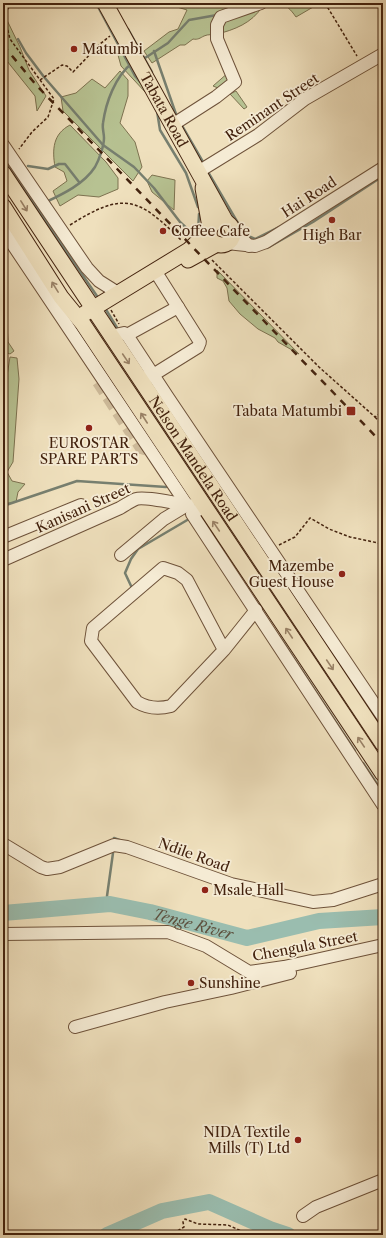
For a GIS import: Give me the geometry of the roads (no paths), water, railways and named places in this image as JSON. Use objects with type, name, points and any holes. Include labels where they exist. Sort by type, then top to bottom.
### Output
[{"type":"main road","name":"Tabata Road","points":[[106,3],[199,174],[226,235]]},
{"type":"main road","name":"Nelson Mandela Road","points":[[3,173],[110,336],[147,377],[383,744]]},
{"type":"main road","name":"Tabata Road","points":[[199,174],[209,229]]},
{"type":"main road","name":"Nelson Mandela Road","points":[[3,206],[61,297],[80,321],[197,505],[383,774]]},
{"type":"main road","points":[[80,321],[118,294],[196,250],[226,235],[216,222],[209,229],[196,250],[159,278],[94,312]]},
{"type":"street","points":[[174,127],[177,122],[216,97],[235,82],[218,39],[217,25],[221,17],[261,3]]},
{"type":"street","name":"Reminant Street","points":[[199,174],[258,135],[305,99],[383,54]]},
{"type":"street","points":[[3,145],[60,231],[87,268],[103,284],[118,294]]},
{"type":"street","name":"Hai Road","points":[[226,235],[249,246],[255,246],[266,242],[383,168]]},
{"type":"street","points":[[3,230],[197,505]]},
{"type":"street","points":[[127,335],[147,377],[198,347],[200,342],[198,336],[159,278]]},
{"type":"street","points":[[110,336],[124,333],[127,335],[178,307]]},
{"type":"street","points":[[161,399],[251,520],[383,717]]},
{"type":"street","name":"Kanisani Street","points":[[3,559],[120,508],[136,499],[146,497],[155,501],[197,505]]},
{"type":"street","points":[[3,537],[81,505]]},
{"type":"street","points":[[121,555],[164,519],[197,505]]},
{"type":"street","points":[[197,505],[192,514],[226,568],[256,610],[306,691],[383,805]]},
{"type":"street","points":[[224,650],[187,580],[178,572],[163,568],[93,628],[91,641],[137,702],[144,706],[162,708],[171,706],[224,650],[256,610]]},
{"type":"street","name":"Ndile Road","points":[[3,844],[40,867],[47,869],[60,867],[114,845],[127,847],[231,884],[313,902],[333,900],[383,884]]},
{"type":"street","name":"Chengula Street","points":[[3,934],[168,932],[206,946],[249,972],[284,967],[383,945]]},
{"type":"street","points":[[75,1027],[165,1002],[279,976],[359,951]]},
{"type":"street","points":[[303,1216],[316,1207],[383,1180]]},
{"type":"waterway","points":[[96,3],[135,76],[142,84]]},
{"type":"waterway","points":[[145,58],[168,43],[189,20],[217,15]]},
{"type":"waterway","points":[[128,29],[152,72]]},
{"type":"waterway","points":[[18,39],[26,53],[44,77],[103,145],[134,167],[154,188],[180,222],[195,236]]},
{"type":"waterway","points":[[154,51],[177,117]]},
{"type":"waterway","points":[[46,202],[66,192],[85,179],[95,167],[100,157],[103,145],[104,115],[109,98],[121,75],[132,63]]},
{"type":"waterway","points":[[157,111],[160,130],[186,173],[198,207]]},
{"type":"waterway","points":[[181,124],[203,162]]},
{"type":"waterway","points":[[3,159],[99,299]]},
{"type":"waterway","points":[[28,166],[48,169],[59,164],[65,164],[79,182]]},
{"type":"waterway","points":[[208,172],[242,230]]},
{"type":"waterway","points":[[267,248],[313,222],[383,176]]},
{"type":"waterway","points":[[198,233],[199,214]]},
{"type":"waterway","points":[[246,235],[255,239],[279,227]]},
{"type":"waterway","points":[[105,308],[119,331]]},
{"type":"waterway","points":[[85,341],[94,355]]},
{"type":"waterway","points":[[3,506],[77,481],[166,487]]},
{"type":"waterway","points":[[132,588],[125,573],[131,559],[138,549],[189,519]]},
{"type":"waterway","points":[[250,531],[264,552]]},
{"type":"waterway","points":[[279,636],[355,751]]},
{"type":"waterway","points":[[365,703],[383,729]]},
{"type":"waterway","points":[[363,763],[383,793]]},
{"type":"waterway","points":[[114,838],[122,841]]},
{"type":"waterway","points":[[110,904],[107,896],[113,853]]},
{"type":"waterway","name":"Tenge River","points":[[3,913],[110,904],[150,912],[247,938],[319,921],[383,917]]},
{"type":"waterway","points":[[107,1235],[162,1211],[209,1202],[270,1229],[288,1235]]},
{"type":"tunnel","points":[[98,382],[141,448],[148,450],[156,447]]},
{"type":"railway","points":[[3,45],[37,86],[383,444]]},
{"type":"place","name":"Matumbi","points":[[74,49]]},
{"type":"place","name":"High Bar","points":[[332,220]]},
{"type":"place","name":"Coffee Cafe","points":[[163,231]]},
{"type":"place","name":"Tabata Matumbi","points":[[351,411]]},
{"type":"place","name":"EUROSTAR SPARE PARTS","points":[[89,428]]},
{"type":"place","name":"Mazembe Guest House","points":[[342,574]]},
{"type":"place","name":"Msale Hall","points":[[205,890]]},
{"type":"place","name":"Sunshine","points":[[191,983]]},
{"type":"place","name":"NIDA Textile Mills (T) Ltd","points":[[298,1140]]}]
